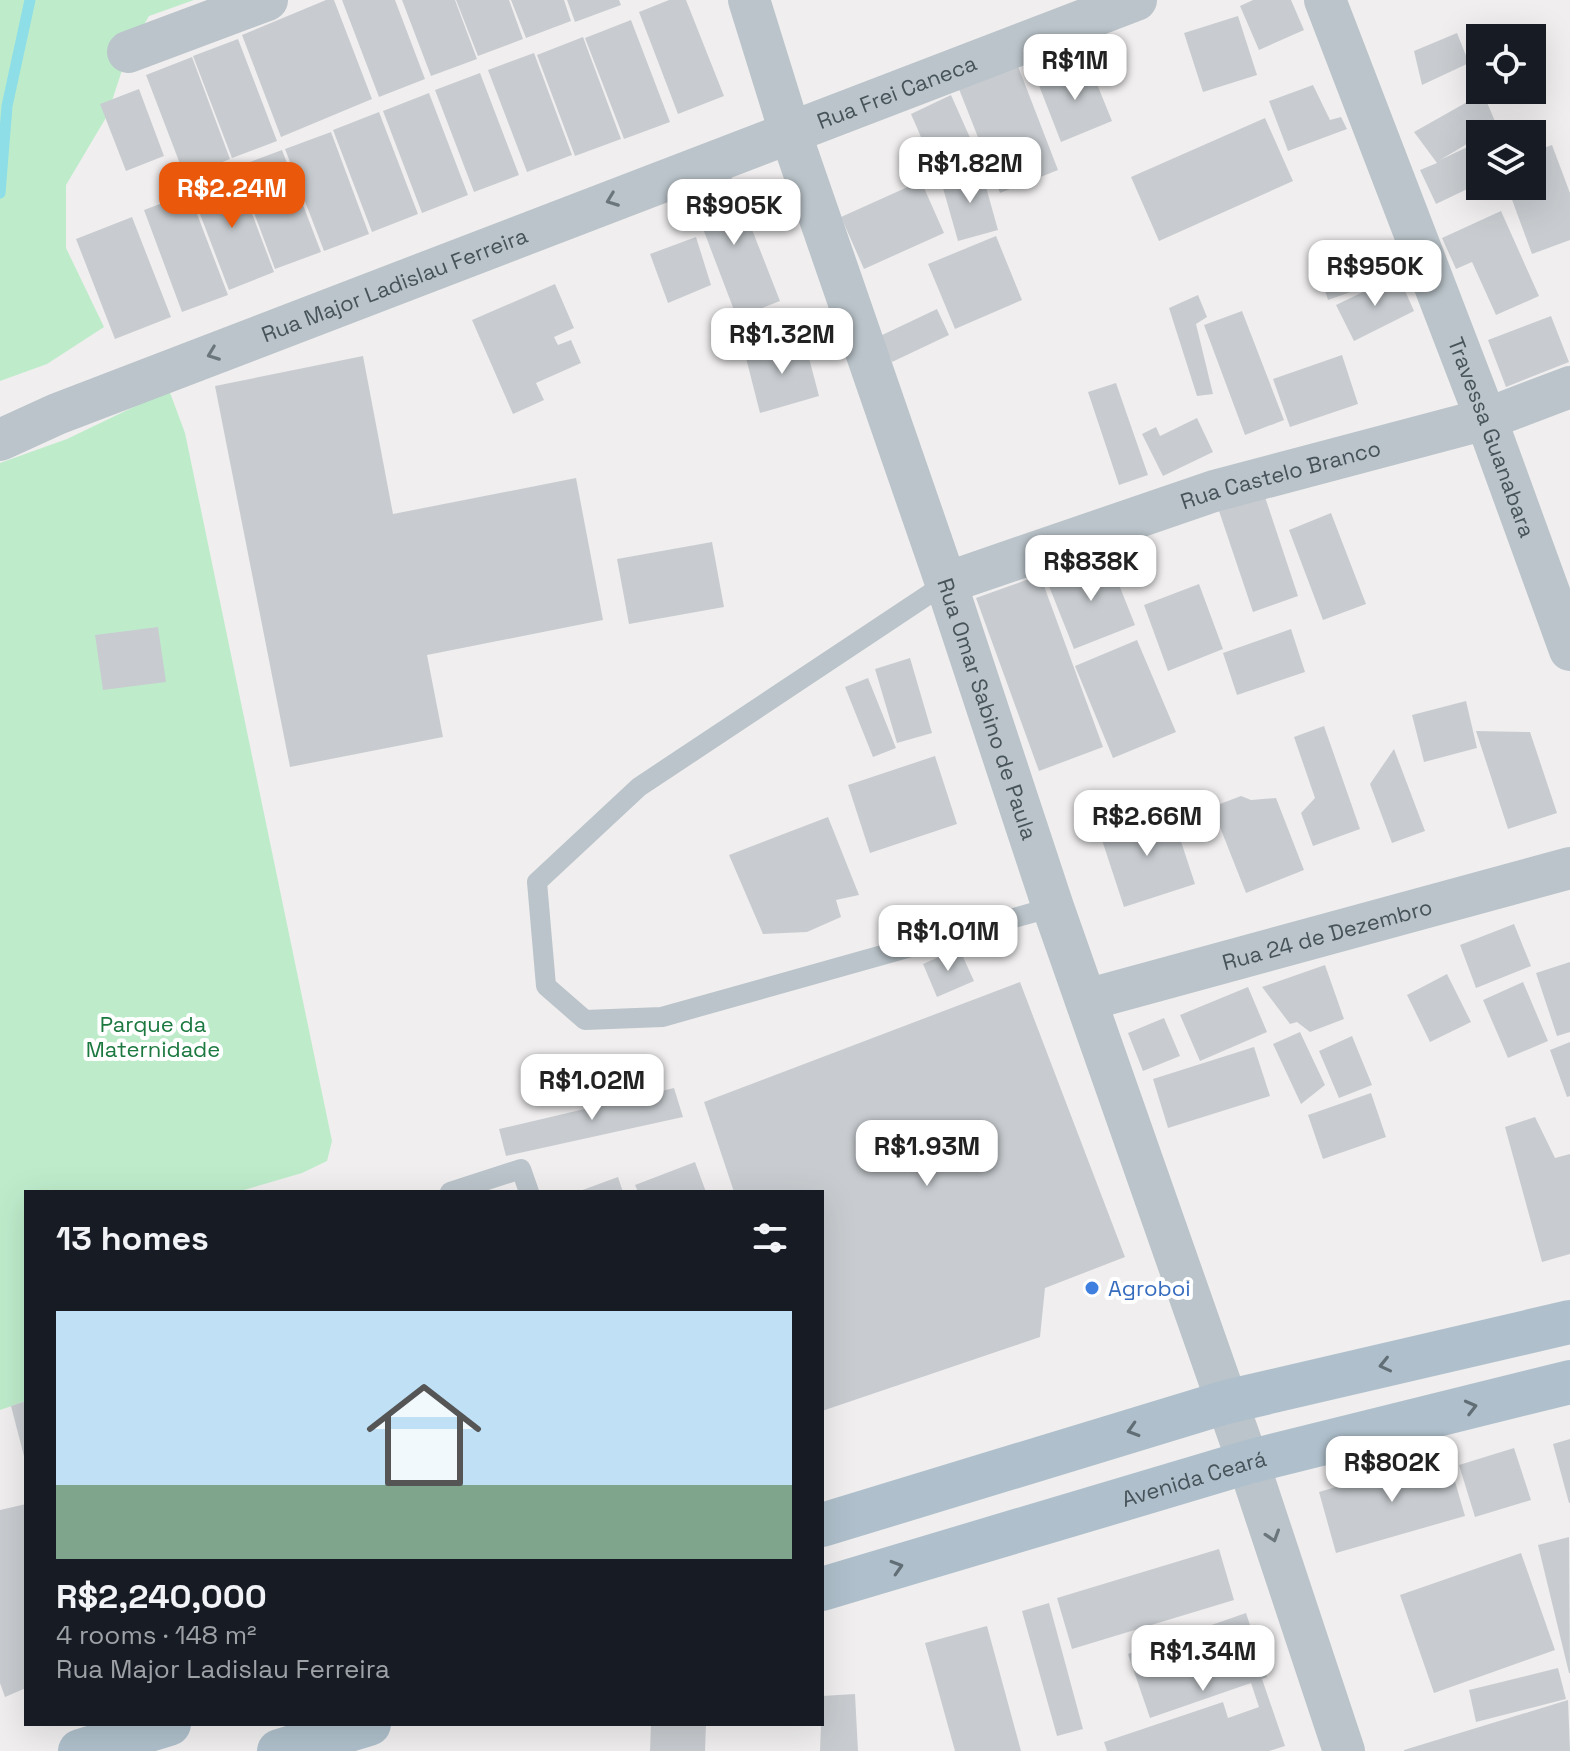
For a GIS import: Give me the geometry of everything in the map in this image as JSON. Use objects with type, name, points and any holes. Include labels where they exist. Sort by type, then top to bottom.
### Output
[{"type":"main road","points":[[824,1524],[1226,1402],[1570,1322]]},
{"type":"main road","name":"Avenida Ceará","points":[[824,1588],[1248,1462],[1570,1382]]},
{"type":"main road","points":[[80,1751],[162,1726]]},
{"type":"main road","points":[[279,1751],[362,1726]]},
{"type":"street","points":[[128,52],[267,0]]},
{"type":"street","name":"Rua Omar Sabino de Paula","points":[[749,0],[790,132],[946,583],[1053,907],[1248,1462],[1344,1751]]},
{"type":"street","name":"Rua Frei Caneca","points":[[790,132],[1136,0]]},
{"type":"street","name":"Travessa Guanabara","points":[[1325,0],[1486,419],[1570,650]]},
{"type":"street","name":"Rua Major Ladislau Ferreira","points":[[0,440],[72,408],[790,132]]},
{"type":"street","name":"Rua Castelo Branco","points":[[946,583],[1214,491],[1486,419],[1570,387]]},
{"type":"street","name":"Rua 24 de Dezembro","points":[[1086,1000],[1570,868]]},
{"type":"lane","points":[[946,583],[639,787],[537,882],[546,986],[585,1020],[662,1017],[1053,907]]},
{"type":"lane","points":[[456,1190],[521,1169],[528,1190]]},
{"type":"green space","points":[[0,0],[194,0],[149,16],[128,52],[107,116],[66,185],[66,248],[104,327],[47,364],[0,381]]},
{"type":"green space","name":"Parque da Maternidade","points":[[169,390],[185,433],[332,1141],[327,1161],[302,1173],[244,1190],[24,1190],[24,1402],[0,1410],[0,463],[67,439]]},
{"type":"building","points":[[326,0],[334,0],[372,99],[281,137],[242,35]]},
{"type":"building","points":[[342,0],[395,0],[425,79],[379,97]]},
{"type":"building","points":[[402,0],[455,0],[477,59],[431,76]]},
{"type":"building","points":[[456,0],[509,0],[523,39],[478,56]]},
{"type":"building","points":[[511,0],[564,0],[571,21],[526,38]]},
{"type":"building","points":[[567,0],[619,0],[621,5],[575,22]]},
{"type":"building","points":[[669,0],[686,0],[724,96],[678,114],[639,12]]},
{"type":"building","points":[[1253,0],[1291,0],[1304,30],[1259,50],[1240,6]]},
{"type":"building","points":[[1238,16],[1257,75],[1203,92],[1184,33]]},
{"type":"building","points":[[631,20],[670,122],[624,139],[585,38]]},
{"type":"building","points":[[1457,33],[1466,56],[1466,64],[1422,85],[1414,51]]},
{"type":"building","points":[[583,37],[621,139],[575,156],[537,55]]},
{"type":"building","points":[[238,39],[277,141],[232,158],[193,56]]},
{"type":"building","points":[[534,53],[572,155],[527,172],[488,70]]},
{"type":"building","points":[[192,57],[230,159],[185,177],[146,75]]},
{"type":"building","points":[[1016,61],[1058,170],[1000,193],[957,84]]},
{"type":"building","points":[[1088,62],[1112,121],[1061,142],[1038,83]]},
{"type":"building","points":[[480,73],[519,175],[474,192],[435,90]]},
{"type":"building","points":[[1313,85],[1330,120],[1341,117],[1347,129],[1288,151],[1269,101]]},
{"type":"building","points":[[139,89],[164,156],[126,171],[100,104]]},
{"type":"building","points":[[429,93],[468,195],[422,213],[383,111]]},
{"type":"building","points":[[951,95],[975,149],[934,167],[911,114]]},
{"type":"building","points":[[1466,103],[1488,104],[1494,120],[1466,120],[1466,144],[1440,160],[1466,148],[1466,190],[1436,204],[1420,170],[1437,163],[1414,132]]},
{"type":"building","points":[[379,112],[418,214],[372,232],[333,130]]},
{"type":"building","points":[[1265,118],[1293,181],[1159,241],[1131,177]]},
{"type":"building","points":[[331,132],[369,234],[324,251],[285,149]]},
{"type":"building","points":[[1552,145],[1570,193],[1570,240],[1532,254],[1512,200],[1546,200],[1546,147]]},
{"type":"building","points":[[282,150],[321,252],[275,269],[237,167]]},
{"type":"building","points":[[981,169],[998,230],[958,241],[941,181]]},
{"type":"building","points":[[236,171],[274,272],[229,290],[190,188]]},
{"type":"building","points":[[731,176],[780,301],[737,318],[689,192]]},
{"type":"building","points":[[921,181],[944,233],[864,269],[841,217]]},
{"type":"building","points":[[189,193],[228,295],[182,312],[144,210]]},
{"type":"building","points":[[1501,211],[1539,296],[1496,315],[1472,262],[1456,269],[1442,238]]},
{"type":"building","points":[[132,217],[171,317],[115,339],[76,239]]},
{"type":"building","points":[[996,236],[1022,300],[955,329],[928,264]]},
{"type":"building","points":[[696,237],[711,285],[668,303],[650,254]]},
{"type":"building","points":[[1365,246],[1379,282],[1328,300],[1316,262]]},
{"type":"building","points":[[1398,275],[1414,311],[1354,341],[1336,305]]},
{"type":"building","points":[[555,284],[574,328],[554,337],[558,345],[571,340],[581,363],[536,383],[544,400],[513,414],[472,320]]},
{"type":"building","points":[[1198,295],[1207,317],[1196,324],[1213,394],[1197,396],[1169,308]]},
{"type":"building","points":[[937,309],[949,335],[892,362],[880,336]]},
{"type":"building","points":[[1242,311],[1284,420],[1245,435],[1204,325]]},
{"type":"building","points":[[1551,316],[1569,362],[1506,387],[1488,340]]},
{"type":"building","points":[[804,339],[819,396],[760,413],[745,354]]},
{"type":"building","points":[[1342,355],[1358,404],[1290,427],[1273,379]]},
{"type":"building","points":[[363,356],[393,514],[576,478],[603,620],[427,655],[443,737],[290,767],[215,386]]},
{"type":"building","points":[[1116,383],[1148,475],[1119,485],[1088,392]]},
{"type":"building","points":[[1197,418],[1213,452],[1163,476],[1142,434],[1156,427],[1160,436]]},
{"type":"building","points":[[1265,497],[1298,596],[1253,612],[1219,511]]},
{"type":"building","points":[[1331,513],[1366,604],[1323,620],[1289,530]]},
{"type":"building","points":[[712,542],[724,607],[629,624],[617,559]]},
{"type":"building","points":[[1108,557],[1135,625],[1074,649],[1047,581]]},
{"type":"building","points":[[1040,575],[1103,747],[1039,771],[976,598]]},
{"type":"building","points":[[1199,584],[1223,649],[1168,671],[1144,605]]},
{"type":"building","points":[[158,627],[166,682],[103,690],[95,635]]},
{"type":"building","points":[[1291,629],[1305,672],[1237,695],[1223,653]]},
{"type":"building","points":[[1137,640],[1176,732],[1113,758],[1075,666]]},
{"type":"building","points":[[910,658],[932,733],[897,743],[875,669]]},
{"type":"building","points":[[868,678],[896,748],[873,757],[845,687]]},
{"type":"building","points":[[1466,701],[1477,748],[1424,762],[1412,715]]},
{"type":"building","points":[[1324,726],[1360,829],[1313,846],[1301,813],[1315,798],[1294,737]]},
{"type":"building","points":[[1476,731],[1530,732],[1557,813],[1508,829]]},
{"type":"building","points":[[1394,749],[1425,831],[1392,843],[1370,784]]},
{"type":"building","points":[[935,756],[957,824],[870,853],[848,785]]},
{"type":"building","points":[[1241,796],[1251,800],[1276,798],[1304,870],[1246,893],[1212,807]]},
{"type":"building","points":[[1170,808],[1195,884],[1124,907],[1099,831]]},
{"type":"building","points":[[828,817],[859,895],[836,900],[841,917],[807,932],[763,934],[729,855]]},
{"type":"building","points":[[1514,924],[1531,966],[1476,988],[1460,945]]},
{"type":"building","points":[[959,948],[974,981],[937,997],[923,964]]},
{"type":"building","points":[[1570,962],[1570,1032],[1557,1036],[1536,973]]},
{"type":"building","points":[[1325,965],[1344,1019],[1310,1032],[1297,1022],[1290,1024],[1262,987]]},
{"type":"building","points":[[1447,974],[1471,1022],[1430,1042],[1407,995]]},
{"type":"building","points":[[1020,982],[1125,1257],[1045,1288],[1040,1337],[824,1410],[824,1190],[733,1190],[704,1102]]},
{"type":"building","points":[[1523,982],[1548,1041],[1508,1058],[1483,1000]]},
{"type":"building","points":[[1248,987],[1267,1032],[1200,1061],[1180,1015]]},
{"type":"building","points":[[1164,1018],[1180,1056],[1143,1071],[1128,1033]]},
{"type":"building","points":[[1300,1032],[1325,1085],[1301,1104],[1273,1044]]},
{"type":"building","points":[[1352,1036],[1372,1085],[1339,1098],[1319,1051]]},
{"type":"building","points":[[1570,1042],[1570,1096],[1567,1097],[1550,1050]]},
{"type":"building","points":[[1254,1047],[1270,1096],[1168,1128],[1153,1079]]},
{"type":"building","points":[[674,1088],[683,1117],[506,1156],[499,1129]]},
{"type":"building","points":[[1371,1093],[1386,1137],[1323,1159],[1308,1115]]},
{"type":"building","points":[[1535,1117],[1555,1158],[1570,1154],[1570,1254],[1542,1262],[1505,1127]]},
{"type":"building","points":[[695,1162],[705,1190],[637,1190],[635,1185]]},
{"type":"building","points":[[618,1177],[622,1190],[582,1190]]},
{"type":"building","points":[[24,1402],[24,1456],[11,1406]]},
{"type":"building","points":[[1570,1439],[1570,1503],[1569,1503],[1553,1444]]},
{"type":"building","points":[[1514,1448],[1531,1500],[1475,1517],[1459,1465]]},
{"type":"building","points":[[1447,1454],[1465,1516],[1336,1553],[1319,1492]]},
{"type":"building","points":[[24,1504],[24,1689],[5,1697],[0,1683],[0,1510]]},
{"type":"building","points":[[1569,1537],[1570,1673],[1538,1545]]},
{"type":"building","points":[[1219,1549],[1234,1600],[1072,1649],[1057,1598]]},
{"type":"building","points":[[1521,1553],[1555,1650],[1434,1693],[1400,1595]]},
{"type":"building","points":[[1049,1603],[1083,1729],[1057,1736],[1022,1611]]},
{"type":"building","points":[[1246,1613],[1267,1677],[1262,1679],[1285,1746],[1269,1751],[1107,1751],[1104,1742],[1223,1702],[1228,1718],[1259,1707],[1251,1683],[1150,1718],[1128,1654]]},
{"type":"building","points":[[987,1626],[1021,1751],[955,1751],[925,1643]]},
{"type":"building","points":[[1558,1668],[1566,1699],[1476,1722],[1469,1690]]},
{"type":"building","points":[[855,1694],[858,1751],[820,1751],[824,1696]]},
{"type":"building","points":[[1568,1700],[1570,1751],[1404,1751],[1404,1750]]},
{"type":"building","points":[[651,1726],[706,1726],[705,1751],[650,1751]]},
{"type":"waterway","points":[[0,193],[7,106],[30,0]]},
{"type":"place","name":"Agroboi","points":[[1092,1288]]}]
